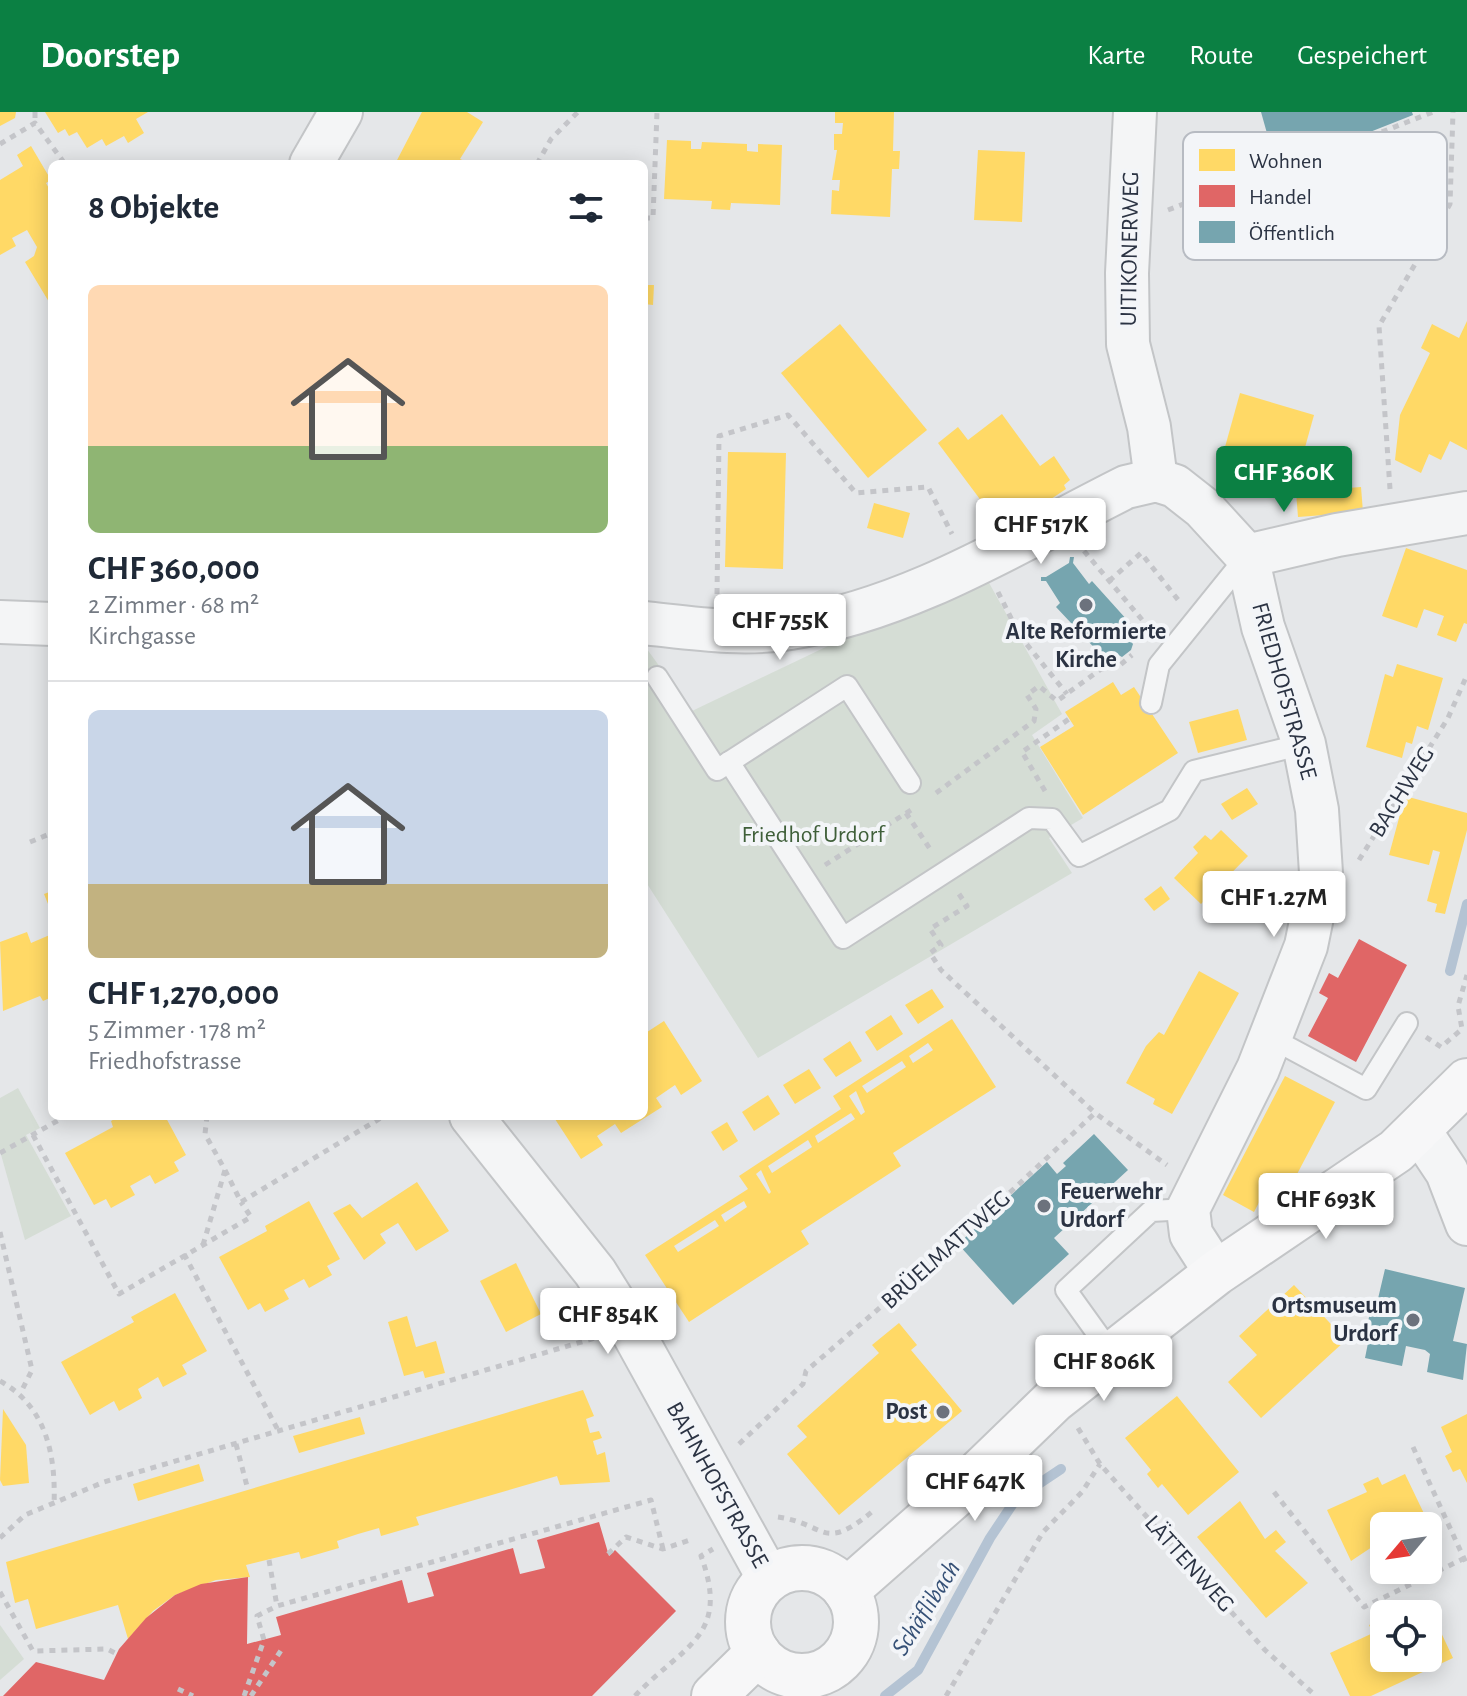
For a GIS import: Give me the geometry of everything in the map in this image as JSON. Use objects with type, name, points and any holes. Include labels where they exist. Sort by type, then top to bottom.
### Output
[{"type":"main road","points":[[846,1591],[962,1489],[1046,1407],[1216,1273],[1372,1167],[1419,1130],[1467,1081]]},
{"type":"main road","points":[[793,1568],[813,1569],[832,1577],[846,1591],[855,1609],[856,1628],[850,1647],[838,1663],[823,1672],[805,1676],[771,1666],[758,1653],[751,1640],[749,1611],[754,1597],[769,1579],[793,1568]]},
{"type":"main road","points":[[714,1696],[758,1653]]},
{"type":"street","points":[[313,160],[341,112]]},
{"type":"street","name":"UITIKONERWEG","points":[[1135,112],[1127,273],[1128,344],[1149,427],[1156,480]]},
{"type":"street","points":[[648,623],[717,631],[787,629],[847,617],[982,575],[1126,487],[1156,480],[1175,486],[1203,508],[1247,556],[1467,513]]},
{"type":"street","name":"FRIEDHOFSTRASSE","points":[[1192,1198],[1271,1038],[1306,946],[1321,873],[1317,810],[1304,744],[1263,627],[1247,556]]},
{"type":"street","points":[[0,622],[48,624]]},
{"type":"street","name":"BAHNHOFSTRASSE","points":[[474,1120],[595,1272],[632,1331],[769,1579]]},
{"type":"street","points":[[1419,1130],[1442,1162],[1467,1224]]},
{"type":"street","points":[[1192,1198],[1191,1234],[1216,1273]]},
{"type":"lane","points":[[1151,703],[1159,665],[1247,556]]},
{"type":"lane","points":[[657,677],[717,770],[847,686],[910,783]]},
{"type":"lane","points":[[729,762],[843,938],[1029,818],[1052,819],[1079,856],[1170,810],[1194,771],[1304,744]]},
{"type":"lane","points":[[1271,1038],[1366,1089],[1407,1023]]},
{"type":"lane","points":[[1112,1354],[1066,1290],[1151,1211],[1192,1198]]},
{"type":"path","points":[[35,112],[35,123],[62,160]]},
{"type":"path","points":[[539,160],[551,139],[578,112]]},
{"type":"path","points":[[648,218],[653,218],[657,112]]},
{"type":"path","points":[[1382,132],[1433,112]]},
{"type":"path","points":[[1447,209],[1450,204],[1453,112]]},
{"type":"path","points":[[0,144],[35,123]]},
{"type":"path","points":[[1131,211],[1162,212],[1183,204]]},
{"type":"path","points":[[1394,526],[1379,326],[1417,260]]},
{"type":"path","points":[[717,631],[719,436],[788,415],[856,493],[928,487],[1020,636],[1067,694]]},
{"type":"path","points":[[1076,541],[1144,622],[1144,646]]},
{"type":"path","points":[[1109,581],[1141,553],[1193,622]]},
{"type":"path","points":[[926,800],[974,769],[978,759],[1034,721],[1036,709],[1027,695],[1039,686],[1057,701],[1101,669],[1119,666],[1135,653]]},
{"type":"path","name":"BACHWEG","points":[[1354,868],[1448,718],[1467,675]]},
{"type":"path","points":[[1052,819],[1048,796],[1022,752],[1069,719]]},
{"type":"path","points":[[804,878],[916,806]]},
{"type":"path","points":[[30,842],[48,835]]},
{"type":"path","points":[[941,970],[1192,1198]]},
{"type":"path","points":[[1407,1023],[1441,1047],[1462,1029],[1458,1006],[1467,975]]},
{"type":"path","name":"BRÜELMATTWEG","points":[[708,1472],[803,1384],[806,1371],[959,1240],[1095,1113]]},
{"type":"path","points":[[0,1153],[59,1120]]},
{"type":"path","points":[[33,1135],[119,1294],[251,1217],[205,1134],[207,1120]]},
{"type":"path","points":[[241,1202],[377,1120]]},
{"type":"path","points":[[203,1245],[225,1170]]},
{"type":"path","points":[[0,1232],[32,1370],[21,1392]]},
{"type":"path","points":[[184,1254],[279,1432]]},
{"type":"path","points":[[0,1538],[25,1515],[54,1506],[104,1482],[609,1335]]},
{"type":"path","points":[[0,1381],[21,1392],[43,1425],[55,1464],[54,1506]]},
{"type":"path","name":"LÄTTENWEG","points":[[1074,1423],[1100,1464],[1265,1650],[1316,1696]]},
{"type":"path","points":[[236,1444],[248,1490]]},
{"type":"path","points":[[1274,1492],[1364,1607],[1466,1560],[1413,1447]]},
{"type":"path","points":[[946,1696],[1043,1532],[1082,1492],[1100,1464]]},
{"type":"path","points":[[244,1696],[264,1640],[257,1616],[277,1606],[651,1500],[663,1549]]},
{"type":"path","points":[[608,1554],[626,1537],[663,1549],[693,1539]]},
{"type":"path","points":[[635,1696],[704,1631],[712,1610],[712,1593],[701,1556]]},
{"type":"path","points":[[269,1560],[277,1606]]},
{"type":"path","points":[[0,1592],[33,1651],[107,1649],[117,1654]]},
{"type":"path","points":[[251,1696],[284,1646]]},
{"type":"path","points":[[178,1689],[193,1696]]},
{"type":"green space","name":"Friedhof Urdorf","points":[[983,572],[1062,714],[1032,735],[1083,818],[1049,838],[1072,873],[758,1058],[648,885],[648,650],[692,711]]},
{"type":"green space","points":[[18,1088],[40,1128],[26,1135],[71,1216],[25,1240],[0,1151],[0,1098]]},
{"type":"green space","points":[[0,1625],[24,1659],[0,1680]]},
{"type":"building: Wohnen","points":[[0,112],[16,112],[15,118],[0,126]]},
{"type":"building: Wohnen","points":[[45,112],[148,112],[136,119],[144,133],[128,143],[124,136],[106,146],[102,139],[87,148],[77,132],[69,136],[65,129],[58,133]]},
{"type":"building: Wohnen","points":[[422,112],[467,112],[483,122],[460,159],[462,160],[397,160]]},
{"type":"building: Wohnen","points":[[835,112],[894,112],[893,151],[900,151],[899,169],[892,169],[890,217],[831,214],[832,190],[839,191],[840,180],[832,180],[837,150],[834,150],[834,134],[842,134],[843,123],[835,123]]},
{"type":"building: Wohnen","points":[[667,140],[691,141],[691,149],[701,149],[702,142],[747,144],[747,151],[758,152],[758,144],[782,145],[780,205],[731,203],[730,210],[711,209],[712,201],[664,199]]},
{"type":"building: Wohnen","points":[[31,146],[48,175],[48,300],[25,262],[34,256],[37,247],[27,230],[12,238],[16,246],[0,255],[0,180],[23,166],[17,155]]},
{"type":"building: Wohnen","points":[[978,150],[1025,152],[1022,222],[974,220]]},
{"type":"building: Wohnen","points":[[648,285],[654,285],[653,305],[648,304]]},
{"type":"building: Wohnen","points":[[1467,321],[1467,450],[1450,441],[1441,460],[1429,454],[1421,473],[1395,460],[1400,415],[1430,353],[1421,348],[1432,324],[1459,338]]},
{"type":"building: Wohnen","points":[[840,324],[927,430],[868,478],[781,373]]},
{"type":"building: Wohnen","points":[[1240,393],[1314,415],[1299,469],[1225,447]]},
{"type":"building: Wohnen","points":[[1002,414],[1040,466],[1054,456],[1070,480],[1064,485],[1066,489],[994,537],[985,524],[994,518],[938,443],[958,427],[968,440]]},
{"type":"building: Wohnen","points":[[728,452],[786,453],[783,569],[725,567]]},
{"type":"building: Wohnen","points":[[1361,487],[1363,512],[1298,517],[1296,492]]},
{"type":"building: Wohnen","points":[[874,503],[910,513],[903,538],[867,528]]},
{"type":"building: Wohnen","points":[[1406,548],[1467,570],[1467,624],[1464,623],[1456,642],[1437,635],[1444,616],[1424,609],[1417,628],[1382,616]]},
{"type":"building: Wohnen","points":[[1397,664],[1443,678],[1428,730],[1417,726],[1412,744],[1406,742],[1402,758],[1366,747],[1385,674],[1393,677]]},
{"type":"building: Wohnen","points":[[1113,682],[1121,695],[1134,687],[1178,753],[1083,815],[1040,747],[1074,726],[1065,712]]},
{"type":"building: Wohnen","points":[[1238,709],[1247,740],[1198,753],[1189,722]]},
{"type":"building: Wohnen","points":[[1247,788],[1258,804],[1232,820],[1221,804]]},
{"type":"building: Wohnen","points":[[1405,796],[1467,813],[1467,830],[1445,914],[1435,912],[1437,904],[1427,901],[1440,852],[1433,850],[1429,865],[1389,855]]},
{"type":"building: Wohnen","points":[[1221,830],[1248,856],[1201,904],[1174,878],[1198,853],[1193,847],[1205,835],[1211,840]]},
{"type":"building: Wohnen","points":[[1161,886],[1170,899],[1154,911],[1144,899]]},
{"type":"building: Wohnen","points":[[27,932],[31,943],[48,936],[48,999],[43,1001],[40,996],[3,1011],[0,942]]},
{"type":"building: Wohnen","points":[[1199,971],[1239,993],[1172,1114],[1153,1104],[1155,1099],[1126,1083],[1146,1046],[1159,1032],[1164,1035]]},
{"type":"building: Wohnen","points":[[932,989],[944,1007],[918,1024],[905,1005]]},
{"type":"building: Wohnen","points":[[891,1015],[903,1034],[877,1051],[865,1032]]},
{"type":"building: Wohnen","points":[[952,1019],[996,1087],[893,1153],[901,1166],[801,1231],[809,1244],[689,1322],[645,1255],[748,1189],[739,1176],[841,1109],[833,1096]],"holes":[[[928,1043],[933,1050],[913,1063],[909,1056]],[[902,1061],[906,1067],[867,1093],[862,1086]],[[856,1091],[865,1112],[861,1115],[849,1096]],[[851,1113],[855,1119],[818,1143],[815,1136]],[[808,1140],[812,1147],[772,1173],[768,1166]],[[761,1170],[771,1192],[769,1194],[756,1174]],[[744,1201],[747,1207],[725,1222],[721,1215]],[[715,1220],[719,1226],[678,1252],[674,1246]]]},
{"type":"building: Wohnen","points":[[664,1021],[702,1081],[681,1095],[675,1085],[656,1098],[662,1107],[648,1116],[648,1031]]},
{"type":"building: Wohnen","points":[[850,1041],[862,1061],[836,1077],[823,1059]]},
{"type":"building: Wohnen","points":[[809,1069],[821,1088],[795,1104],[783,1085]]},
{"type":"building: Wohnen","points":[[1285,1076],[1335,1102],[1285,1197],[1267,1187],[1254,1212],[1223,1195]]},
{"type":"building: Wohnen","points":[[768,1095],[780,1114],[754,1131],[742,1112]]},
{"type":"building: Wohnen","points":[[167,1120],[186,1155],[174,1162],[179,1171],[155,1184],[150,1175],[130,1186],[135,1195],[111,1208],[106,1199],[94,1205],[65,1153],[113,1127],[111,1121]]},
{"type":"building: Wohnen","points":[[556,1120],[642,1120],[621,1133],[615,1124],[597,1136],[603,1145],[581,1159]]},
{"type":"building: Wohnen","points":[[727,1122],[738,1141],[723,1151],[711,1132]]},
{"type":"building: Wohnen","points":[[417,1182],[449,1231],[416,1251],[398,1223],[380,1234],[386,1243],[364,1260],[333,1213],[350,1204],[362,1218]]},
{"type":"building: Wohnen","points":[[309,1201],[340,1259],[327,1266],[332,1275],[309,1288],[304,1279],[284,1290],[289,1299],[265,1312],[260,1303],[248,1310],[219,1257],[267,1231],[265,1226]]},
{"type":"building: Wohnen","points":[[516,1263],[541,1314],[506,1332],[480,1281]]},
{"type":"building: Wohnen","points":[[1294,1285],[1346,1340],[1261,1418],[1228,1382],[1257,1355],[1239,1336]]},
{"type":"building: Wohnen","points":[[175,1293],[207,1351],[182,1365],[187,1374],[163,1387],[158,1377],[138,1389],[142,1398],[119,1411],[114,1401],[90,1415],[61,1362],[134,1322],[131,1317]]},
{"type":"building: Wohnen","points":[[407,1316],[416,1347],[436,1341],[445,1373],[425,1378],[423,1371],[404,1376],[388,1322]]},
{"type":"building: Wohnen","points":[[899,1323],[917,1345],[911,1350],[962,1411],[839,1515],[787,1454],[807,1437],[797,1426],[879,1353],[872,1345]]},
{"type":"building: Wohnen","points":[[583,1390],[594,1416],[586,1419],[590,1433],[599,1431],[602,1438],[593,1441],[597,1455],[605,1452],[610,1482],[560,1485],[557,1476],[416,1517],[419,1525],[381,1536],[379,1528],[358,1534],[337,1541],[339,1548],[301,1559],[299,1552],[246,1565],[250,1577],[216,1580],[175,1595],[153,1611],[128,1639],[118,1605],[36,1629],[28,1599],[15,1603],[6,1562]]},
{"type":"building: Wohnen","points":[[1177,1396],[1239,1472],[1188,1515],[1162,1484],[1158,1488],[1147,1474],[1151,1470],[1125,1438]]},
{"type":"building: Wohnen","points":[[3,1409],[26,1445],[29,1483],[3,1486],[0,1480]]},
{"type":"building: Wohnen","points":[[1467,1414],[1467,1483],[1460,1469],[1453,1472],[1445,1456],[1452,1452],[1441,1427]]},
{"type":"building: Wohnen","points":[[360,1417],[365,1434],[299,1453],[293,1436]]},
{"type":"building: Wohnen","points":[[199,1464],[204,1481],[138,1501],[133,1484]]},
{"type":"building: Wohnen","points":[[1405,1474],[1423,1512],[1370,1512],[1370,1548],[1351,1561],[1327,1510],[1367,1492],[1363,1484],[1378,1477],[1382,1485]]},
{"type":"building: Wohnen","points":[[1240,1501],[1265,1539],[1276,1530],[1286,1542],[1275,1551],[1308,1583],[1266,1618],[1197,1537]]},
{"type":"building: Wohnen","points":[[1370,1634],[1370,1672],[1423,1672],[1371,1696],[1350,1696],[1330,1653]]},
{"type":"building: Wohnen","points":[[1442,1635],[1453,1658],[1442,1663]]},
{"type":"building: Handel","points":[[1359,939],[1407,965],[1356,1062],[1308,1036],[1328,998],[1319,993],[1329,973],[1338,978]]},
{"type":"building: Handel","points":[[599,1522],[609,1556],[615,1550],[676,1611],[592,1696],[3,1696],[36,1662],[104,1680],[119,1649],[146,1618],[175,1595],[201,1584],[248,1577],[247,1644],[281,1635],[276,1617],[402,1580],[408,1603],[434,1596],[427,1573],[513,1548],[520,1574],[545,1568],[537,1540]]},
{"type":"building: Öffentlich","points":[[1261,112],[1412,112],[1413,115],[1370,132],[1267,132]]},
{"type":"building: Öffentlich","name":"Alte Reformierte Kirche","points":[[1070,557],[1074,557],[1073,563],[1089,584],[1092,581],[1137,631],[1128,638],[1133,644],[1131,650],[1122,657],[1111,651],[1103,657],[1056,607],[1060,603],[1046,581],[1041,581],[1041,577],[1069,563]]},
{"type":"building: Öffentlich","name":"Feuerwehr Urdorf","points":[[1094,1134],[1128,1170],[1054,1238],[1069,1254],[1013,1305],[958,1244],[1047,1162],[1057,1174],[1066,1166],[1063,1163]]},
{"type":"building: Öffentlich","name":"Ortsmuseum Urdorf","points":[[1385,1269],[1465,1288],[1453,1341],[1467,1344],[1463,1380],[1427,1372],[1430,1354],[1425,1350],[1406,1346],[1402,1366],[1365,1358],[1369,1338],[1365,1337],[1372,1302],[1377,1303]]},
{"type":"waterway","name":"Schäflibach","points":[[1450,971],[1467,904]]},
{"type":"waterway","name":"Schäflibach","points":[[885,1696],[918,1670],[990,1538],[1016,1499],[1061,1469]]},
{"type":"place","name":"Alte Reformierte Kirche","points":[[1086,605]]},
{"type":"place","name":"Feuerwehr Urdorf","points":[[1044,1206]]},
{"type":"place","name":"Ortsmuseum Urdorf","points":[[1413,1320]]},
{"type":"place","name":"Post","points":[[943,1412]]}]
